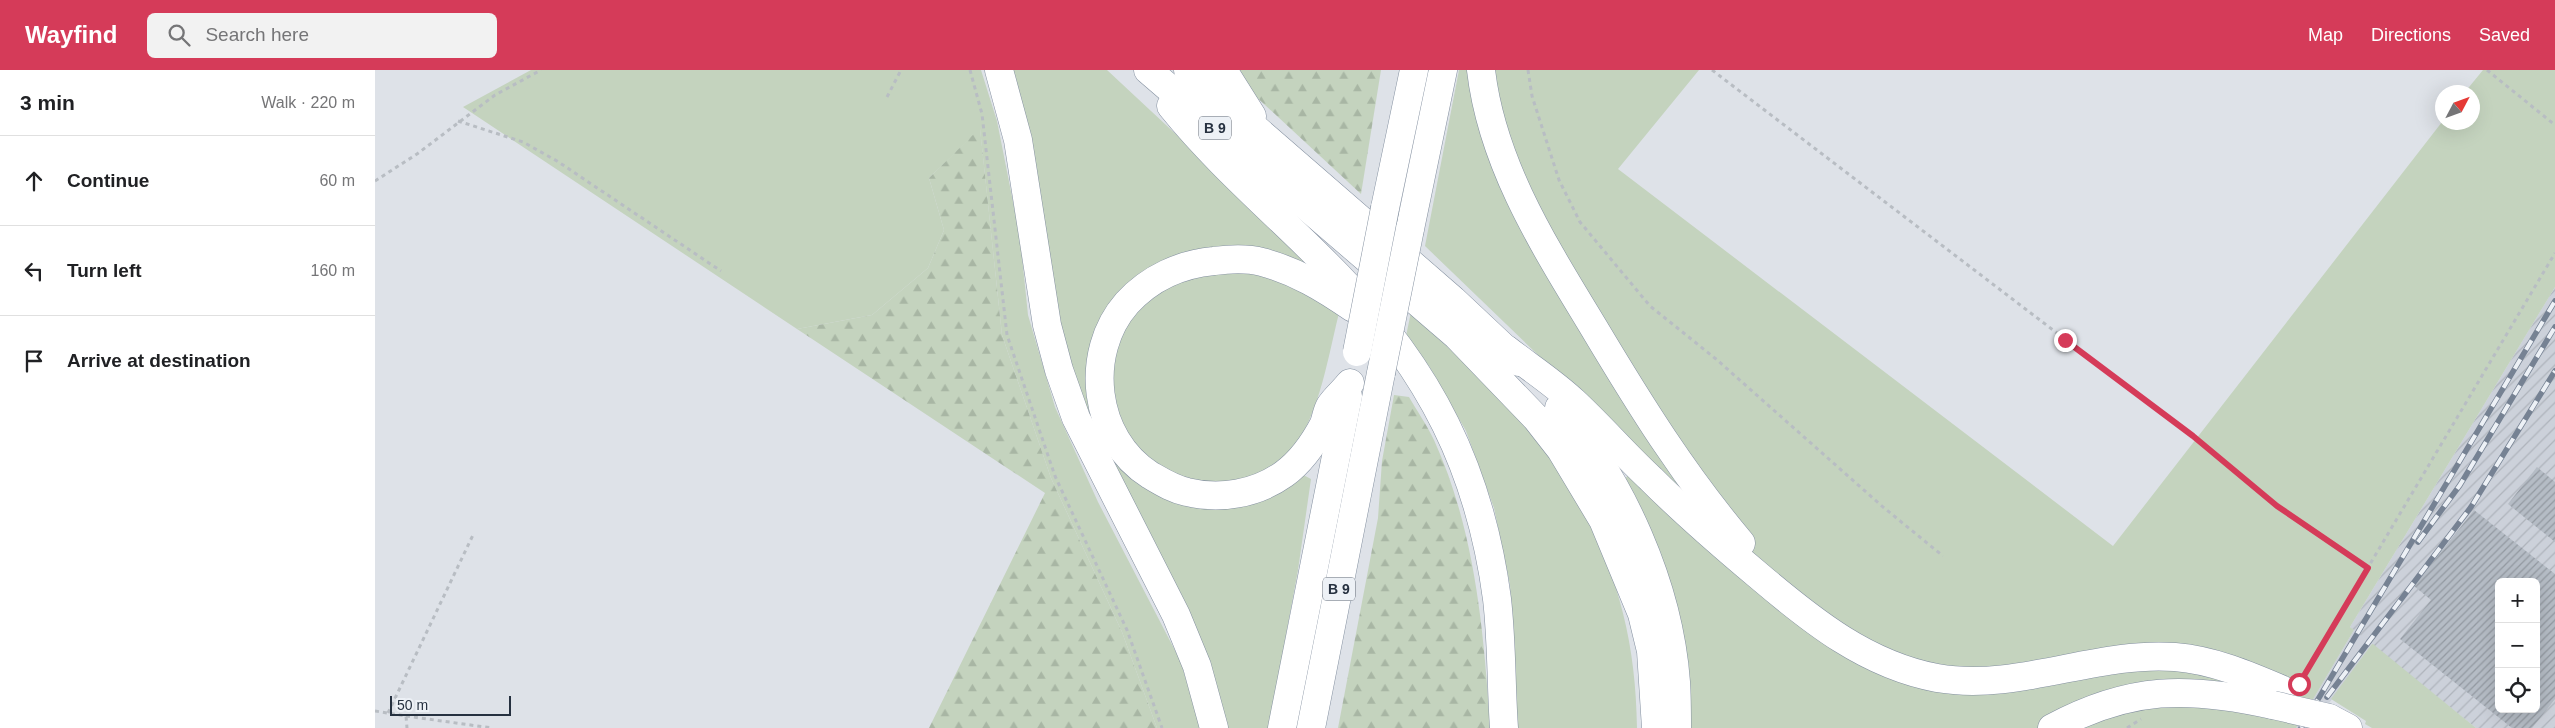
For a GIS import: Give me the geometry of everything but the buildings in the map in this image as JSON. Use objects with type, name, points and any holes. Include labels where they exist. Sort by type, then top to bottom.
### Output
[{"type":"highway","points":[[999,70],[1018,140],[1047,325],[1059,370],[1079,426],[1176,615],[1197,666],[1214,728]]},
{"type":"highway","points":[[1142,70],[1194,135],[1339,276],[1394,340],[1442,416],[1470,478],[1481,512],[1497,602],[1504,728]]},
{"type":"highway","name":"B 9","points":[[1148,70],[1457,336],[1511,390],[1556,443],[1587,489],[1603,520],[1642,614],[1651,651],[1656,728]]},
{"type":"highway","points":[[1188,70],[1453,300],[1506,349],[1564,412],[1590,448],[1625,509],[1642,545],[1653,577],[1670,640],[1676,682],[1677,728]]},
{"type":"highway","points":[[1223,70],[1263,135]]},
{"type":"highway","points":[[1401,70],[1406,105]]},
{"type":"highway","points":[[1282,728],[1414,70]]},
{"type":"highway","name":"B 9","points":[[1314,722],[1381,373],[1443,70]]},
{"type":"highway","points":[[1481,70],[1492,128],[1507,171],[1526,210],[1582,309],[1682,469],[1795,607]]},
{"type":"highway","points":[[1350,383],[1330,406],[1315,441],[1290,468],[1265,486],[1243,493],[1222,496],[1200,496],[1177,490],[1137,467],[1119,446],[1105,420],[1099,395],[1103,346],[1127,302],[1144,287],[1170,270],[1200,262],[1233,259],[1251,260],[1288,270],[1315,282],[1394,340]]},
{"type":"highway","points":[[1506,349],[1573,401],[1650,479],[1721,544],[1795,607],[1867,655],[1911,672],[1940,678],[2020,678],[2105,662],[2174,657],[2207,662],[2239,671],[2285,693],[2339,723]]},
{"type":"highway","points":[[2052,728],[2109,703],[2144,694],[2182,691],[2229,695],[2285,693]]},
{"type":"path","points":[[375,181],[417,154],[458,121],[495,95],[541,70]]},
{"type":"path","points":[[887,97],[901,70]]},
{"type":"path","points":[[1528,70],[1532,96],[1556,170],[1580,222],[1650,306],[1723,366],[1883,507],[1943,556]]},
{"type":"path","points":[[1712,70],[2193,436],[2277,506],[2368,568]]},
{"type":"path","points":[[2487,70],[2555,125]]},
{"type":"path","points":[[458,121],[523,142],[557,161],[721,271]]},
{"type":"path","points":[[2285,693],[2368,568],[2555,252]]},
{"type":"path","points":[[387,713],[473,535]]},
{"type":"path","points":[[375,711],[492,728]]},
{"type":"path","points":[[406,716],[407,728]]},
{"type":"shaded area","points":[[2555,287],[2555,728],[2476,728],[2350,627]]},
{"type":"shaded area","points":[[2354,630],[2372,644],[2311,728],[2296,728]]},
{"type":"green space","points":[[531,70],[981,70],[997,121],[1020,237],[1028,315],[1055,407],[1098,502],[1181,662],[1200,728],[1157,728],[1122,632],[1051,478],[1002,335],[980,129],[929,178],[944,230],[928,268],[872,315],[797,329],[463,107]]},
{"type":"green space","points":[[1010,70],[1107,70],[1313,262],[1339,313],[1325,373],[1313,411],[1295,448],[1282,464],[1311,479],[1298,570],[1269,728],[1224,728],[1081,409],[1059,336]]},
{"type":"green space","points":[[1236,70],[1381,70],[1361,194],[1251,92]]},
{"type":"green space","points":[[1459,70],[1699,70],[1618,169],[2113,546],[2436,130],[2480,130],[2480,85],[2471,85],[2483,70],[2555,70],[2555,287],[2350,627],[2354,630],[2296,728],[1689,728],[1624,480],[1644,457],[1425,246]]},
{"type":"green space","points":[[980,128],[1002,335],[1051,478],[1122,632],[1157,728],[929,728],[1045,493],[797,329],[872,315],[928,268],[944,230],[929,178]]},
{"type":"green space","points":[[1411,312],[1475,373],[1516,416],[1553,462],[1585,515],[1611,573],[1620,602],[1633,663],[1637,728],[1517,728],[1510,585],[1494,508],[1466,431],[1429,366],[1406,336]]},
{"type":"green space","points":[[1394,395],[1409,397],[1428,429],[1448,474],[1459,509],[1475,581],[1490,728],[1338,728],[1378,518],[1382,461]]},
{"type":"green space","points":[[2372,644],[2476,728],[2372,728],[2365,724],[2366,721],[2331,699]]},
{"type":"railway","points":[[2301,728],[2555,301]]},
{"type":"railway","points":[[2418,542],[2460,485],[2555,327]]},
{"type":"railway","points":[[2327,697],[2471,507],[2555,371]]},
{"type":"route","points":[[2065,340],[2193,436],[2277,506],[2368,568],[2299,684]]}]
